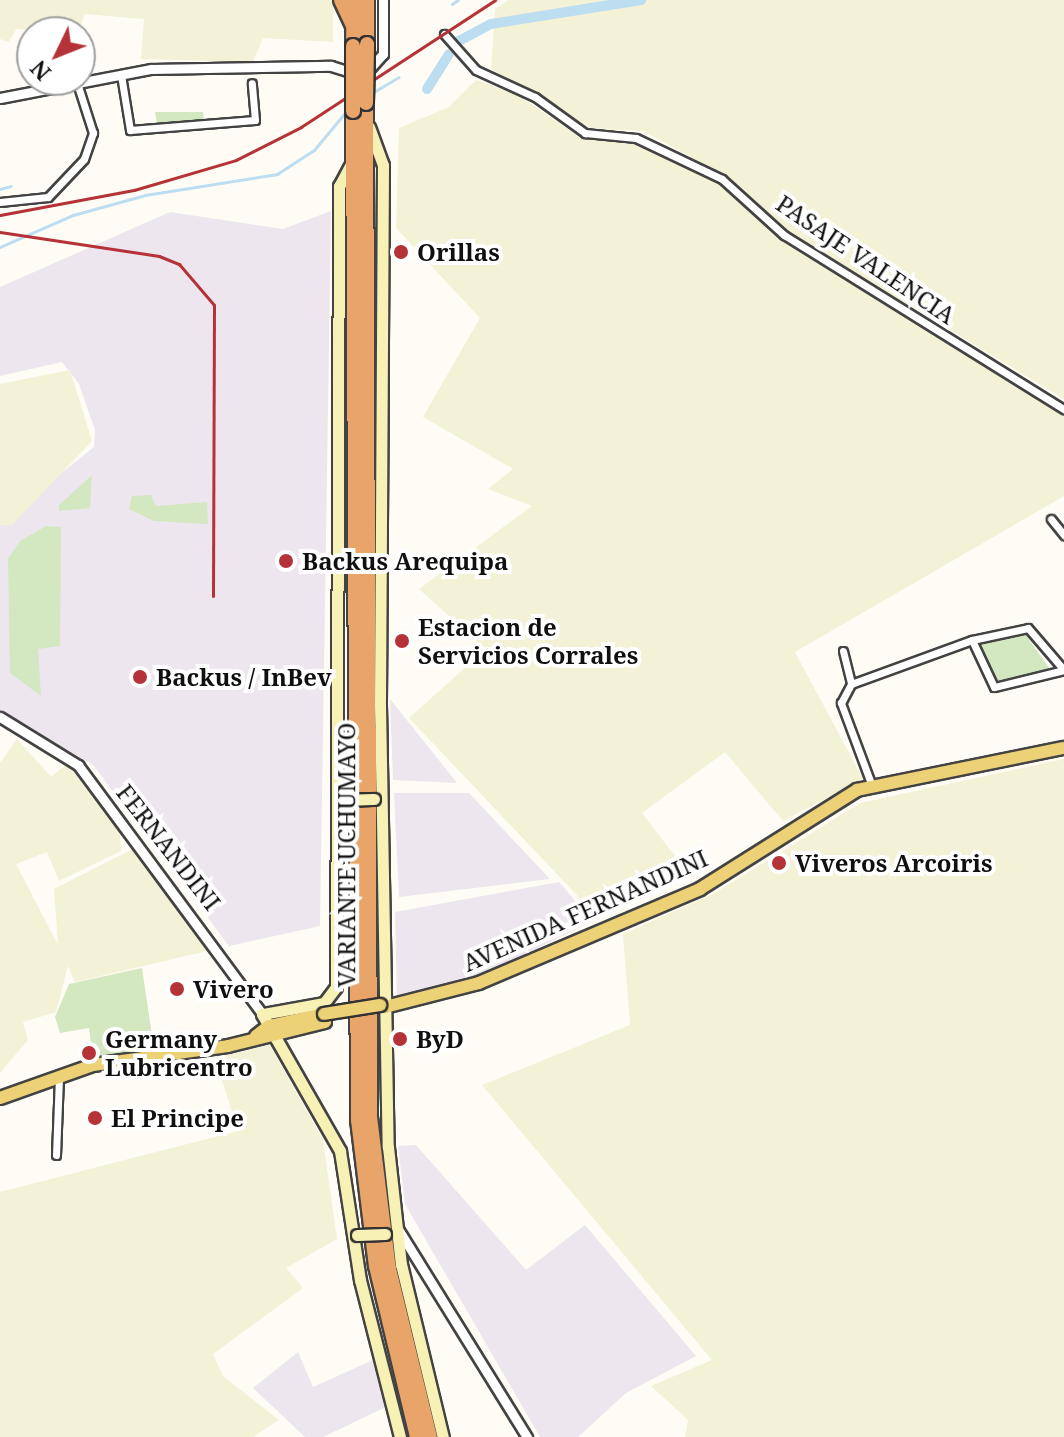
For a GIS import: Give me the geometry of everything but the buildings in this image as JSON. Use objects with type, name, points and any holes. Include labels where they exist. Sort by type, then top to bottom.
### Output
[{"type":"highway","points":[[341,0],[354,28]]},
{"type":"highway","name":"VARIANTE UCHUMAYO","points":[[354,0],[354,28],[360,45]]},
{"type":"highway","name":"VARIANTE UCHUMAYO","points":[[367,0],[360,45],[360,107],[354,157],[358,1120],[376,1266],[417,1437]]},
{"type":"highway","name":"VARIANTE UCHUMAYO","points":[[360,107],[367,123],[370,1117],[389,1269],[430,1437]]},
{"type":"main road","name":"VARIANTE UCHUMAYO","points":[[367,123],[383,165],[378,803],[382,1008],[396,1227],[443,1437]]},
{"type":"main road","name":"VARIANTE UCHUMAYO","points":[[268,1025],[318,1005],[335,993],[339,186],[354,157]]},
{"type":"main road","name":"AVENIDA FERNANDINI","points":[[268,1025],[382,1008],[479,983],[700,889],[844,796],[872,786],[1064,748]]},
{"type":"main road","points":[[338,804],[378,803]]},
{"type":"main road","points":[[0,1098],[59,1077],[251,1041],[268,1025],[340,1151],[354,1233],[400,1437]]},
{"type":"main road","points":[[354,1233],[385,1234],[396,1227]]},
{"type":"street","points":[[96,81],[121,75],[331,66],[354,78],[383,54],[383,0]]},
{"type":"street","name":"PASAJE VALENCIA","points":[[444,34],[476,70],[535,97],[585,133],[636,138],[722,179],[784,235],[1064,409]]},
{"type":"street","points":[[121,75],[130,130],[255,120],[252,83]]},
{"type":"street","points":[[0,202],[48,197],[84,159],[93,133],[81,96]]},
{"type":"street","points":[[1051,519],[1064,535]]},
{"type":"street","points":[[851,684],[972,640],[1028,628],[1064,670],[994,687],[972,640]]},
{"type":"street","points":[[843,651],[851,684],[841,703],[872,786]]},
{"type":"street","name":"FERNANDINI","points":[[0,717],[78,765],[268,1025]]},
{"type":"street","points":[[56,1155],[59,1077]]},
{"type":"street","points":[[396,1227],[527,1437]]},
{"type":"shaded area","points":[[0,0],[333,0],[333,42],[263,38],[253,62],[141,59],[144,19],[85,14],[16,16],[16,29],[9,42],[0,39]]},
{"type":"shaded area","points":[[509,0],[1064,0],[1064,399],[787,231],[726,176],[643,131],[590,128],[491,69],[495,9]]},
{"type":"shaded area","points":[[476,80],[518,95],[582,139],[639,142],[719,182],[780,239],[1064,415],[1064,496],[795,652],[863,779],[783,821],[725,752],[642,813],[675,856],[591,910],[409,718],[486,649],[419,589],[532,506],[488,489],[513,469],[423,417],[480,318],[396,228],[399,128],[449,107]]},
{"type":"shaded area","points":[[331,211],[320,926],[229,946],[93,765],[0,711],[0,522],[94,447],[95,430],[79,384],[62,362],[0,376],[0,287],[170,212],[283,229]]},
{"type":"shaded area","points":[[70,370],[92,441],[12,525],[0,525],[0,384]]},
{"type":"shaded area","points":[[390,699],[457,783],[393,780]]},
{"type":"shaded area","points":[[17,739],[51,777],[67,764],[120,831],[121,851],[59,881],[47,852],[16,864],[58,945],[54,889],[135,848],[207,951],[75,982],[68,966],[56,1012],[23,1022],[28,1040],[0,1073],[0,763]]},
{"type":"shaded area","points":[[1064,759],[1064,1437],[685,1437],[688,1420],[651,1386],[712,1360],[482,1085],[630,1025],[623,934],[713,894],[860,803]]},
{"type":"shaded area","points":[[394,793],[469,793],[550,879],[399,897]]},
{"type":"shaded area","points":[[559,882],[593,921],[465,983],[397,996],[395,912]]},
{"type":"shaded area","points":[[270,1045],[323,1140],[337,1239],[286,1268],[303,1288],[213,1354],[223,1376],[279,1420],[253,1437],[0,1437],[0,1192],[238,1131],[215,1058]]},
{"type":"shaded area","points":[[416,1145],[526,1270],[585,1225],[696,1356],[626,1393],[578,1437],[540,1437],[405,1204],[398,1146]]},
{"type":"shaded area","points":[[298,1352],[313,1387],[373,1360],[386,1407],[323,1437],[305,1437],[253,1388]]},
{"type":"green space","points":[[155,112],[203,112],[204,120],[157,123]]},
{"type":"green space","points":[[92,475],[90,508],[59,511],[59,505]]},
{"type":"green space","points":[[151,495],[156,506],[207,502],[208,524],[154,521],[129,509],[132,496]]},
{"type":"green space","points":[[46,526],[61,527],[60,646],[38,649],[41,696],[10,673],[8,559],[20,541]]},
{"type":"green space","points":[[1022,630],[1050,669],[995,683],[979,645]]},
{"type":"green space","points":[[142,968],[154,1049],[93,1060],[89,1028],[60,1033],[55,1017],[69,984]]},
{"type":"waterway","points":[[452,4],[458,0]]},
{"type":"waterway","points":[[457,42],[491,24],[641,0]]},
{"type":"waterway","points":[[427,89],[449,54]]},
{"type":"waterway","points":[[372,93],[399,77]]},
{"type":"waterway","points":[[0,247],[73,215],[145,195],[277,174],[314,150],[349,108]]},
{"type":"waterway","points":[[0,189],[11,186]]},
{"type":"railway","points":[[0,215],[134,190],[236,160],[301,127],[495,0]]},
{"type":"railway","points":[[0,232],[159,256],[179,264],[214,305],[213,596]]},
{"type":"place","name":"Orillas","points":[[401,252]]},
{"type":"place","name":"Backus Arequipa","points":[[286,561]]},
{"type":"place","name":"Estacion de Servicios Corrales","points":[[402,641]]},
{"type":"place","name":"Backus / InBev","points":[[140,677]]},
{"type":"place","name":"Viveros Arcoiris","points":[[779,863]]},
{"type":"place","name":"Vivero","points":[[177,989]]},
{"type":"place","name":"ByD","points":[[400,1039]]},
{"type":"place","name":"Germany Lubricentro","points":[[89,1053]]},
{"type":"place","name":"El Principe","points":[[95,1118]]}]
